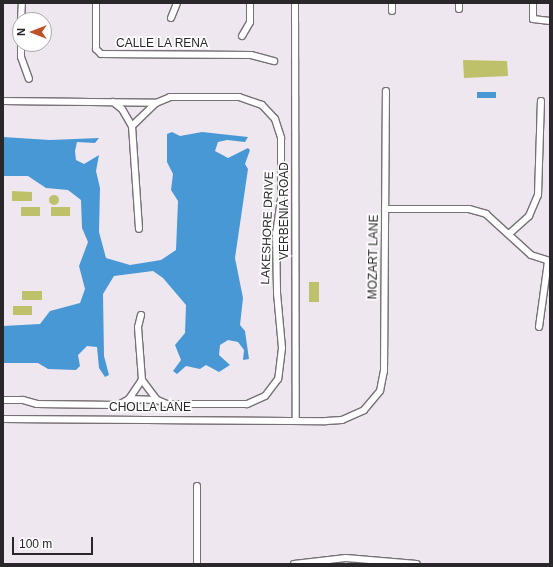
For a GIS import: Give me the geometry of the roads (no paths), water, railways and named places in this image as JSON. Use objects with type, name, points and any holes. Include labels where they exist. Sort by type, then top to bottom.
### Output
[{"type":"street","name":"CALLE LA RENA","points":[[96,3],[96,49],[101,54],[251,55],[274,61]]},
{"type":"street","points":[[171,18],[176,3]]},
{"type":"street","points":[[242,36],[250,22],[250,3]]},
{"type":"street","name":"VERBENIA ROAD","points":[[295,3],[296,420]]},
{"type":"street","points":[[392,3],[392,11]]},
{"type":"street","points":[[533,3],[533,19],[550,21]]},
{"type":"street","points":[[21,52],[21,57],[29,79]]},
{"type":"street","points":[[385,209],[386,91]]},
{"type":"street","name":"LAKESHORE DRIVE","points":[[3,101],[156,103],[170,97],[239,97],[262,105],[275,119],[281,138],[281,199],[276,233],[277,293],[282,348],[278,379],[272,389],[256,401],[239,405],[167,404],[157,400],[129,399],[118,405],[37,404],[23,400],[3,400]]},
{"type":"street","points":[[508,234],[529,216],[538,195],[541,101]]},
{"type":"street","points":[[113,102],[122,109],[132,126],[139,228]]},
{"type":"street","points":[[132,126],[156,103]]},
{"type":"street","name":"MOZART LANE","points":[[296,420],[342,420],[364,410],[380,391],[384,371],[385,209],[469,209],[486,214],[531,255],[549,261]]},
{"type":"street","points":[[539,326],[549,261]]},
{"type":"street","points":[[141,315],[138,327],[142,380],[157,400]]},
{"type":"street","points":[[129,399],[142,380]]},
{"type":"street","name":"CHOLLA LANE","points":[[3,419],[296,420]]},
{"type":"street","points":[[197,486],[197,564]]},
{"type":"street","points":[[294,564],[346,558],[417,564]]},
{"type":"water","points":[[477,92],[496,92],[496,98],[477,98]]},
{"type":"water","points":[[172,132],[180,136],[202,132],[248,137],[245,142],[227,140],[218,142],[215,151],[228,158],[248,148],[250,150],[245,164],[248,169],[235,258],[243,298],[240,325],[245,331],[249,359],[243,360],[244,350],[238,342],[228,340],[220,345],[219,355],[230,365],[219,372],[206,365],[200,369],[186,366],[177,374],[173,371],[181,360],[175,345],[185,333],[186,305],[163,278],[153,271],[114,276],[103,294],[104,356],[109,375],[105,377],[99,368],[97,347],[87,346],[78,355],[80,366],[76,370],[48,369],[38,363],[3,363],[3,326],[40,324],[50,311],[80,303],[85,289],[79,266],[88,242],[82,228],[81,200],[68,190],[46,188],[28,176],[3,176],[3,137],[50,140],[99,138],[95,143],[77,142],[75,151],[76,160],[84,164],[99,155],[96,171],[100,188],[99,232],[106,258],[130,265],[161,260],[176,250],[178,201],[171,190],[173,174],[167,162],[167,134]]}]
